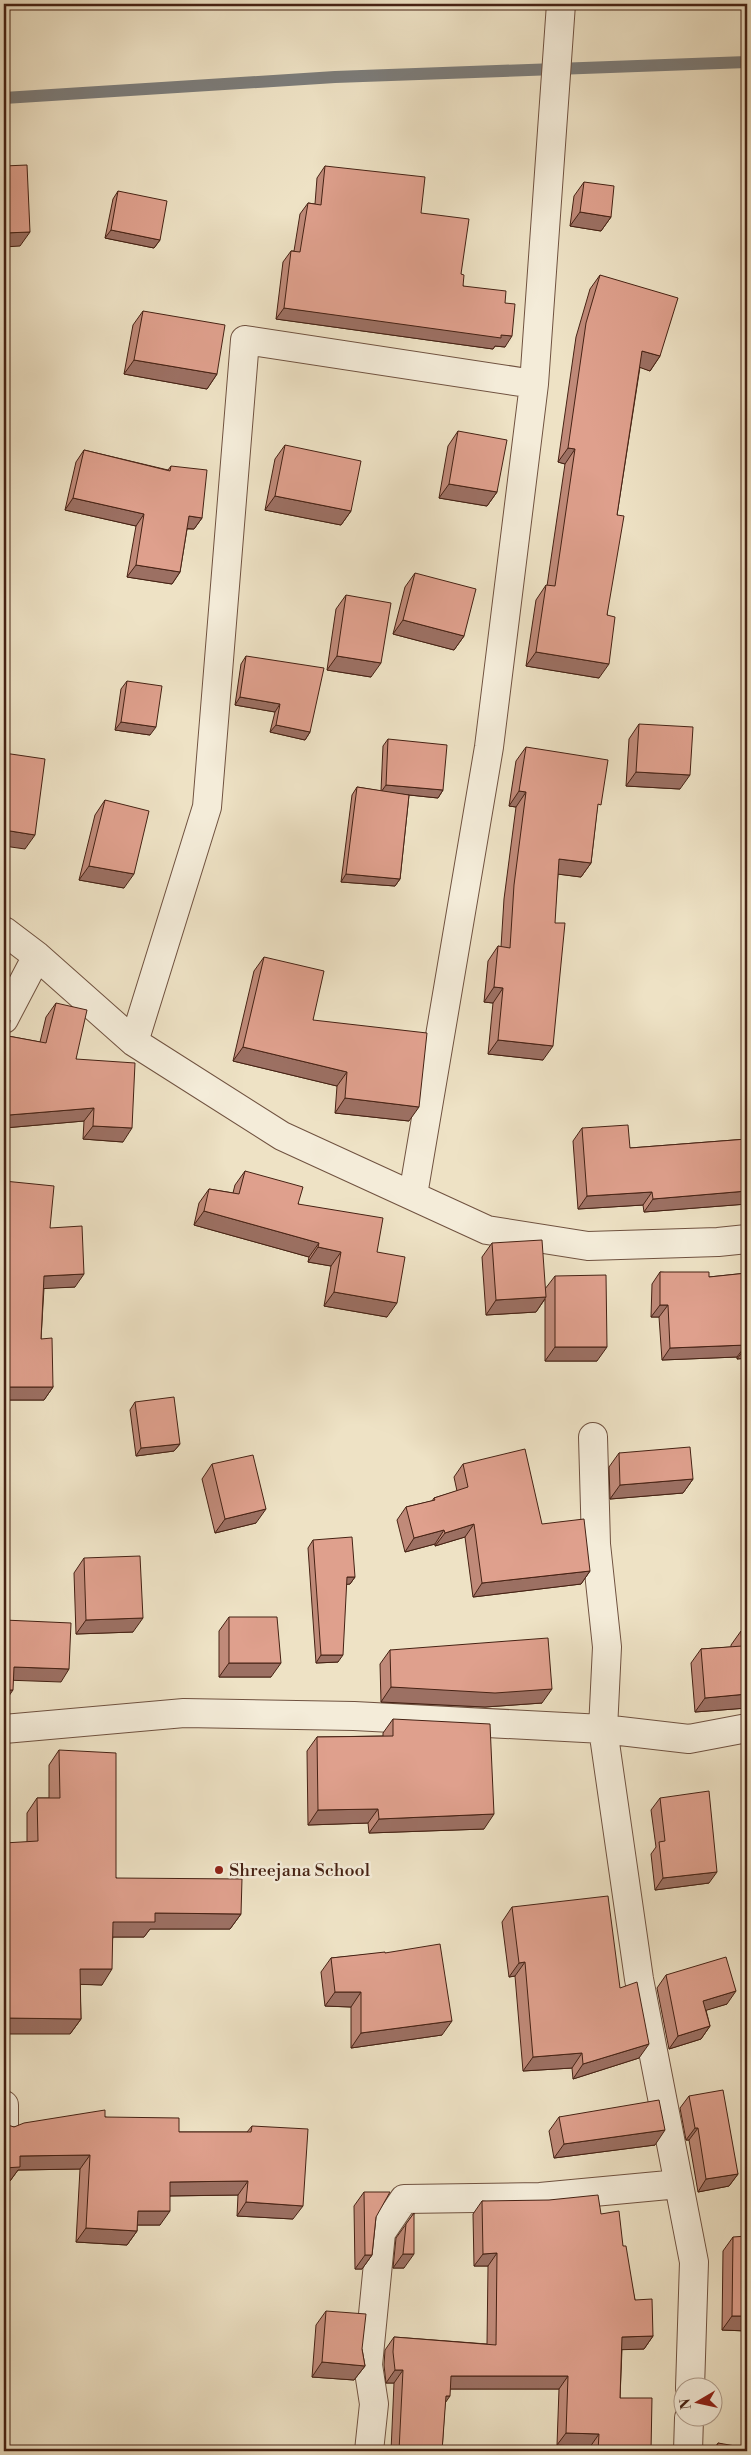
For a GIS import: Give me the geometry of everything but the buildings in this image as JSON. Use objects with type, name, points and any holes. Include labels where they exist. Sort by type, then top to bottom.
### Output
[{"type":"street","points":[[413,1195],[489,747],[534,384],[561,4]]},
{"type":"street","points":[[134,1042],[207,807],[245,340],[534,384]]},
{"type":"street","points":[[4,931],[37,956],[134,1042],[282,1136],[487,1230],[588,1246],[718,1242],[747,1239]]},
{"type":"street","points":[[4,1019],[37,956]]},
{"type":"street","points":[[593,1437],[596,1544],[606,1647],[603,1730],[639,1979],[694,2262],[690,2378]]},
{"type":"street","points":[[4,1729],[184,1713],[354,1716],[603,1730],[689,1739],[747,1728]]},
{"type":"street","points":[[4,2105],[4,2125]]},
{"type":"street","points":[[370,2451],[374,2404],[368,2365],[381,2233],[404,2199],[540,2197],[679,2184]]},
{"type":"street","points":[[688,2451],[689,2428]]},
{"type":"waterway","points":[[4,98],[335,77],[747,62]]},
{"type":"place","name":"Shreejana School","points":[[219,1870]]}]
